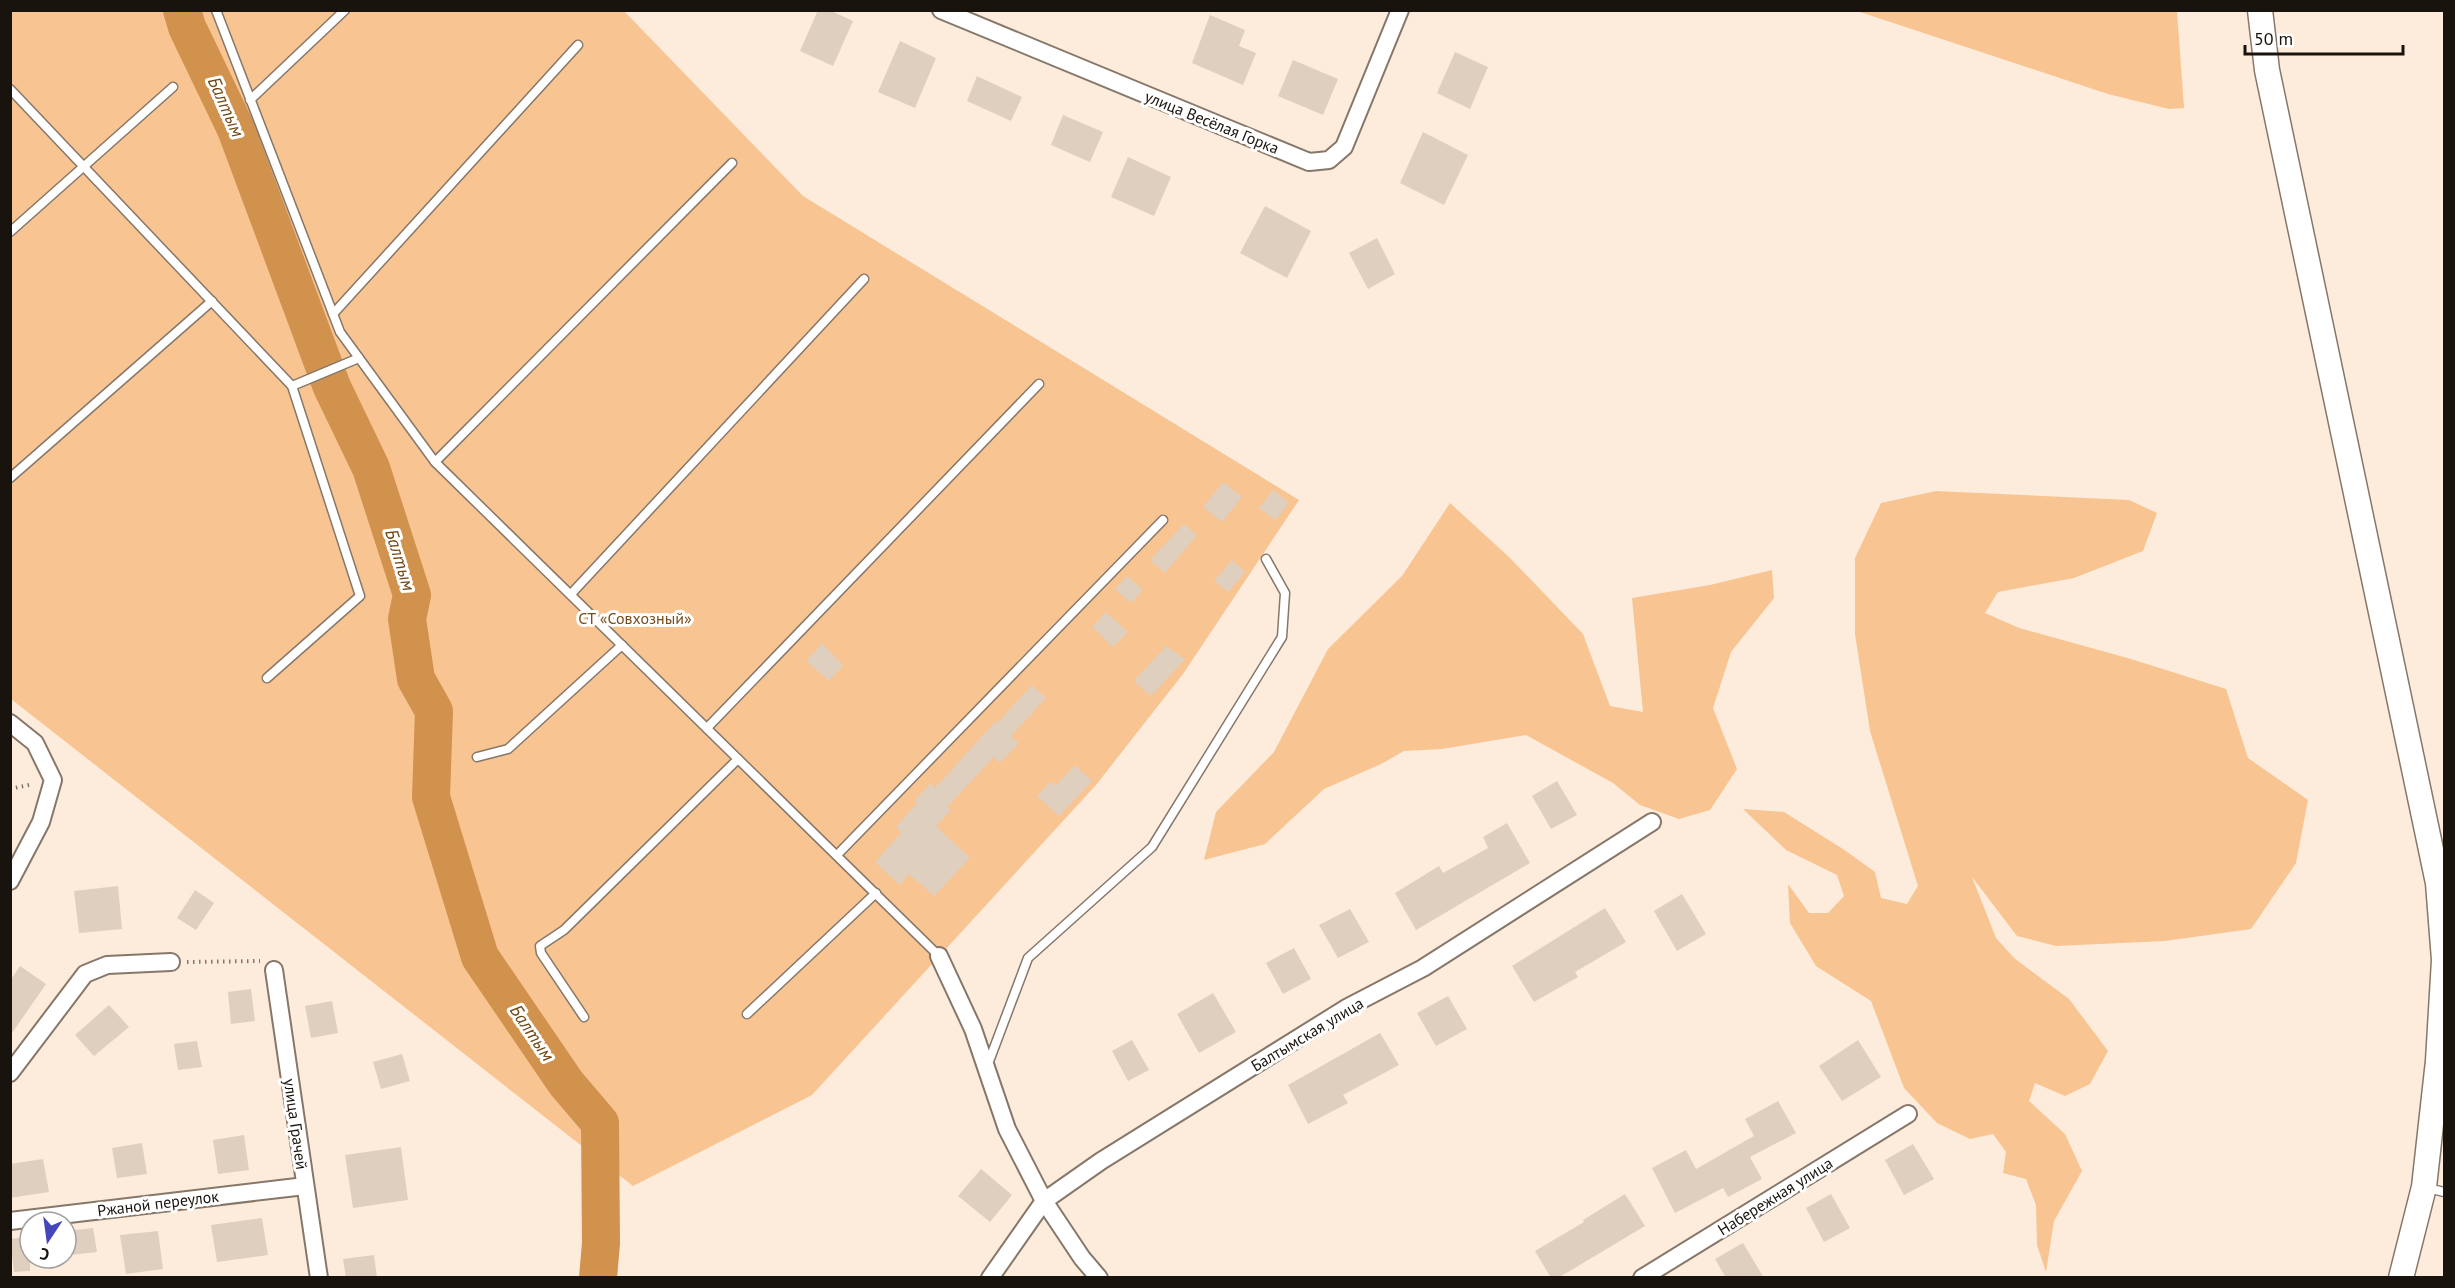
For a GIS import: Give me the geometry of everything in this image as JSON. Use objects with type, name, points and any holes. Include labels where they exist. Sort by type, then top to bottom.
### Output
[{"type":"street","name":"улица Весёлая Горка","points":[[941,10],[1309,162],[1329,160],[1344,147],[1400,10]]},
{"type":"street","points":[[2260,10],[2267,70],[2438,883],[2444,960],[2434,1189],[2401,1278]]},
{"type":"street","points":[[10,723],[35,743],[53,780],[41,822],[10,881]]},
{"type":"street","name":"Балтымская улица","points":[[990,1278],[1044,1201],[1101,1161],[1348,1007],[1423,968],[1652,822]]},
{"type":"street","points":[[939,956],[973,1029],[1007,1129],[1044,1201],[1082,1258],[1099,1278]]},
{"type":"street","points":[[10,1073],[84,974],[107,965],[171,962]]},
{"type":"street","name":"улица Грачей","points":[[274,970],[319,1278]]},
{"type":"street","name":"Набережная улица","points":[[1642,1278],[1908,1114]]},
{"type":"street","name":"Ржаной переулок","points":[[10,1221],[305,1186]]},
{"type":"lane","points":[[216,10],[340,332],[435,462],[939,956]]},
{"type":"lane","points":[[250,100],[345,10]]},
{"type":"lane","points":[[333,314],[578,45]]},
{"type":"lane","points":[[10,232],[172,87]]},
{"type":"lane","points":[[10,89],[292,386],[360,596],[267,678]]},
{"type":"lane","points":[[435,462],[732,163]]},
{"type":"lane","points":[[571,594],[864,279]]},
{"type":"lane","points":[[10,478],[212,301]]},
{"type":"lane","points":[[292,386],[359,358]]},
{"type":"lane","points":[[707,728],[1039,384]]},
{"type":"lane","points":[[837,855],[1163,520]]},
{"type":"lane","points":[[986,1068],[1028,958],[1152,847],[1282,637],[1285,593],[1266,559]]},
{"type":"lane","points":[[477,757],[508,749],[622,645]]},
{"type":"lane","points":[[584,1017],[541,954],[540,946],[564,930],[738,759]]},
{"type":"lane","points":[[747,1014],[876,893]]},
{"type":"path","points":[[171,962],[256,960],[266,963],[274,970]]},
{"type":"green space","name":"СТ «Совхозный»","points":[[10,11],[624,11],[803,196],[1299,500],[1183,674],[1096,785],[812,1095],[633,1186],[11,699]]},
{"type":"green space","points":[[1857,11],[2177,11],[2184,108],[2169,109],[2108,94]]},
{"type":"green space","points":[[1936,491],[2129,500],[2157,513],[2143,551],[2074,578],[1998,592],[1985,613],[2019,628],[2131,659],[2226,689],[2248,758],[2308,800],[2296,863],[2251,929],[2165,941],[2056,946],[2017,936],[1972,877],[1996,938],[2014,958],[2069,999],[2108,1051],[2090,1084],[2065,1096],[2035,1083],[2029,1101],[2065,1134],[2082,1171],[2054,1221],[2046,1272],[2037,1245],[2036,1205],[2026,1179],[2003,1173],[2006,1152],[1993,1134],[1970,1139],[1937,1123],[1904,1088],[1871,1001],[1816,966],[1790,923],[1788,884],[1809,913],[1828,913],[1844,896],[1837,875],[1786,850],[1743,809],[1784,812],[1843,849],[1875,872],[1881,898],[1907,904],[1918,886],[1870,731],[1855,634],[1855,558],[1881,503]]},
{"type":"green space","points":[[1450,503],[1509,557],[1583,634],[1610,706],[1643,712],[1632,598],[1710,585],[1772,570],[1774,598],[1731,652],[1713,708],[1737,769],[1710,810],[1679,819],[1640,805],[1613,783],[1526,735],[1442,749],[1404,751],[1381,764],[1324,789],[1265,844],[1204,860],[1216,812],[1274,752],[1328,649],[1402,576]]},
{"type":"building","points":[[818,10],[829,10],[853,21],[833,66],[800,51]]},
{"type":"building","points":[[1210,15],[1245,30],[1239,46],[1256,53],[1243,85],[1192,63]]},
{"type":"building","points":[[900,41],[936,58],[915,108],[878,92]]},
{"type":"building","points":[[1455,52],[1488,67],[1470,109],[1437,93]]},
{"type":"building","points":[[1293,60],[1338,79],[1323,115],[1278,96]]},
{"type":"building","points":[[977,76],[1022,97],[1011,121],[967,101]]},
{"type":"building","points":[[1063,115],[1103,132],[1090,162],[1051,145]]},
{"type":"building","points":[[1423,132],[1468,155],[1444,205],[1400,183]]},
{"type":"building","points":[[1128,157],[1171,177],[1154,216],[1111,197]]},
{"type":"building","points":[[1265,206],[1311,231],[1287,278],[1240,253]]},
{"type":"building","points":[[1377,238],[1395,274],[1368,289],[1349,253]]},
{"type":"building","points":[[1223,482],[1242,497],[1222,522],[1203,507]]},
{"type":"building","points":[[1273,490],[1289,503],[1275,520],[1259,508]]},
{"type":"building","points":[[1184,524],[1197,535],[1165,573],[1150,560]]},
{"type":"building","points":[[1232,560],[1245,572],[1228,592],[1214,581]]},
{"type":"building","points":[[1127,576],[1143,590],[1131,603],[1115,589]]},
{"type":"building","points":[[1106,612],[1128,632],[1113,647],[1092,627]]},
{"type":"building","points":[[822,643],[843,666],[829,681],[806,661]]},
{"type":"building","points":[[1166,646],[1185,659],[1151,696],[1134,681]]},
{"type":"building","points":[[1032,685],[1046,698],[1011,736],[1019,743],[1000,763],[994,757],[947,807],[951,810],[936,826],[970,858],[934,896],[909,874],[900,885],[875,862],[902,832],[896,827],[917,803],[915,800],[931,783],[935,788]]},
{"type":"building","points":[[1075,765],[1092,781],[1059,816],[1037,796],[1051,781],[1055,786]]},
{"type":"building","points":[[1557,781],[1577,815],[1551,829],[1532,796]]},
{"type":"building","points":[[1507,823],[1530,863],[1416,930],[1395,893],[1439,866],[1443,873],[1488,848],[1483,837]]},
{"type":"building","points":[[118,886],[122,929],[79,933],[74,891]]},
{"type":"building","points":[[195,890],[214,903],[196,930],[177,918]]},
{"type":"building","points":[[1682,894],[1706,934],[1677,951],[1654,911]]},
{"type":"building","points":[[1605,908],[1626,942],[1575,972],[1578,977],[1534,1002],[1512,966]]},
{"type":"building","points":[[1350,909],[1369,942],[1338,958],[1319,925]]},
{"type":"building","points":[[1294,948],[1311,979],[1283,994],[1266,963]]},
{"type":"building","points":[[20,966],[46,984],[10,1036],[10,981]]},
{"type":"building","points":[[251,989],[255,1021],[231,1024],[228,992]]},
{"type":"building","points":[[1213,993],[1236,1032],[1199,1053],[1177,1014]]},
{"type":"building","points":[[1448,996],[1467,1029],[1436,1046],[1417,1013]]},
{"type":"building","points":[[332,1001],[338,1033],[311,1038],[305,1006]]},
{"type":"building","points":[[109,1005],[129,1027],[94,1056],[75,1035]]},
{"type":"building","points":[[1380,1033],[1399,1065],[1343,1095],[1348,1103],[1308,1124],[1288,1085]]},
{"type":"building","points":[[1132,1040],[1149,1070],[1128,1081],[1112,1051]]},
{"type":"building","points":[[1858,1040],[1881,1077],[1842,1101],[1819,1066]]},
{"type":"building","points":[[197,1041],[202,1067],[178,1070],[174,1044]]},
{"type":"building","points":[[402,1054],[410,1081],[381,1089],[373,1062]]},
{"type":"building","points":[[1778,1101],[1796,1133],[1750,1157],[1762,1179],[1728,1197],[1723,1188],[1675,1213],[1652,1168],[1686,1150],[1696,1169],[1754,1136],[1745,1119]]},
{"type":"building","points":[[244,1135],[249,1170],[218,1174],[213,1140]]},
{"type":"building","points":[[142,1143],[147,1174],[117,1178],[112,1148]]},
{"type":"building","points":[[1913,1144],[1934,1179],[1904,1195],[1885,1160]]},
{"type":"building","points":[[401,1147],[408,1200],[353,1208],[345,1155]]},
{"type":"building","points":[[43,1159],[49,1192],[10,1198],[10,1164]]},
{"type":"building","points":[[981,1169],[1012,1195],[990,1222],[958,1196]]},
{"type":"building","points":[[1625,1194],[1645,1226],[1558,1278],[1551,1278],[1535,1251]]},
{"type":"building","points":[[1831,1194],[1850,1228],[1824,1242],[1806,1208]]},
{"type":"building","points":[[262,1218],[268,1255],[217,1262],[211,1225]]},
{"type":"building","points":[[93,1228],[97,1252],[78,1254],[78,1230]]},
{"type":"building","points":[[158,1231],[163,1269],[126,1274],[120,1235]]},
{"type":"building","points":[[18,1238],[18,1270],[30,1271],[14,1272],[10,1239]]},
{"type":"building","points":[[1743,1243],[1764,1278],[1726,1278],[1715,1259]]},
{"type":"building","points":[[374,1255],[377,1278],[346,1278],[343,1259]]},
{"type":"waterway","name":"Балтым","points":[[182,10],[187,27],[236,129],[332,387],[371,468],[412,595],[407,619],[416,679],[434,711],[431,797],[480,957],[566,1083],[600,1123],[601,1243],[598,1278]]}]
